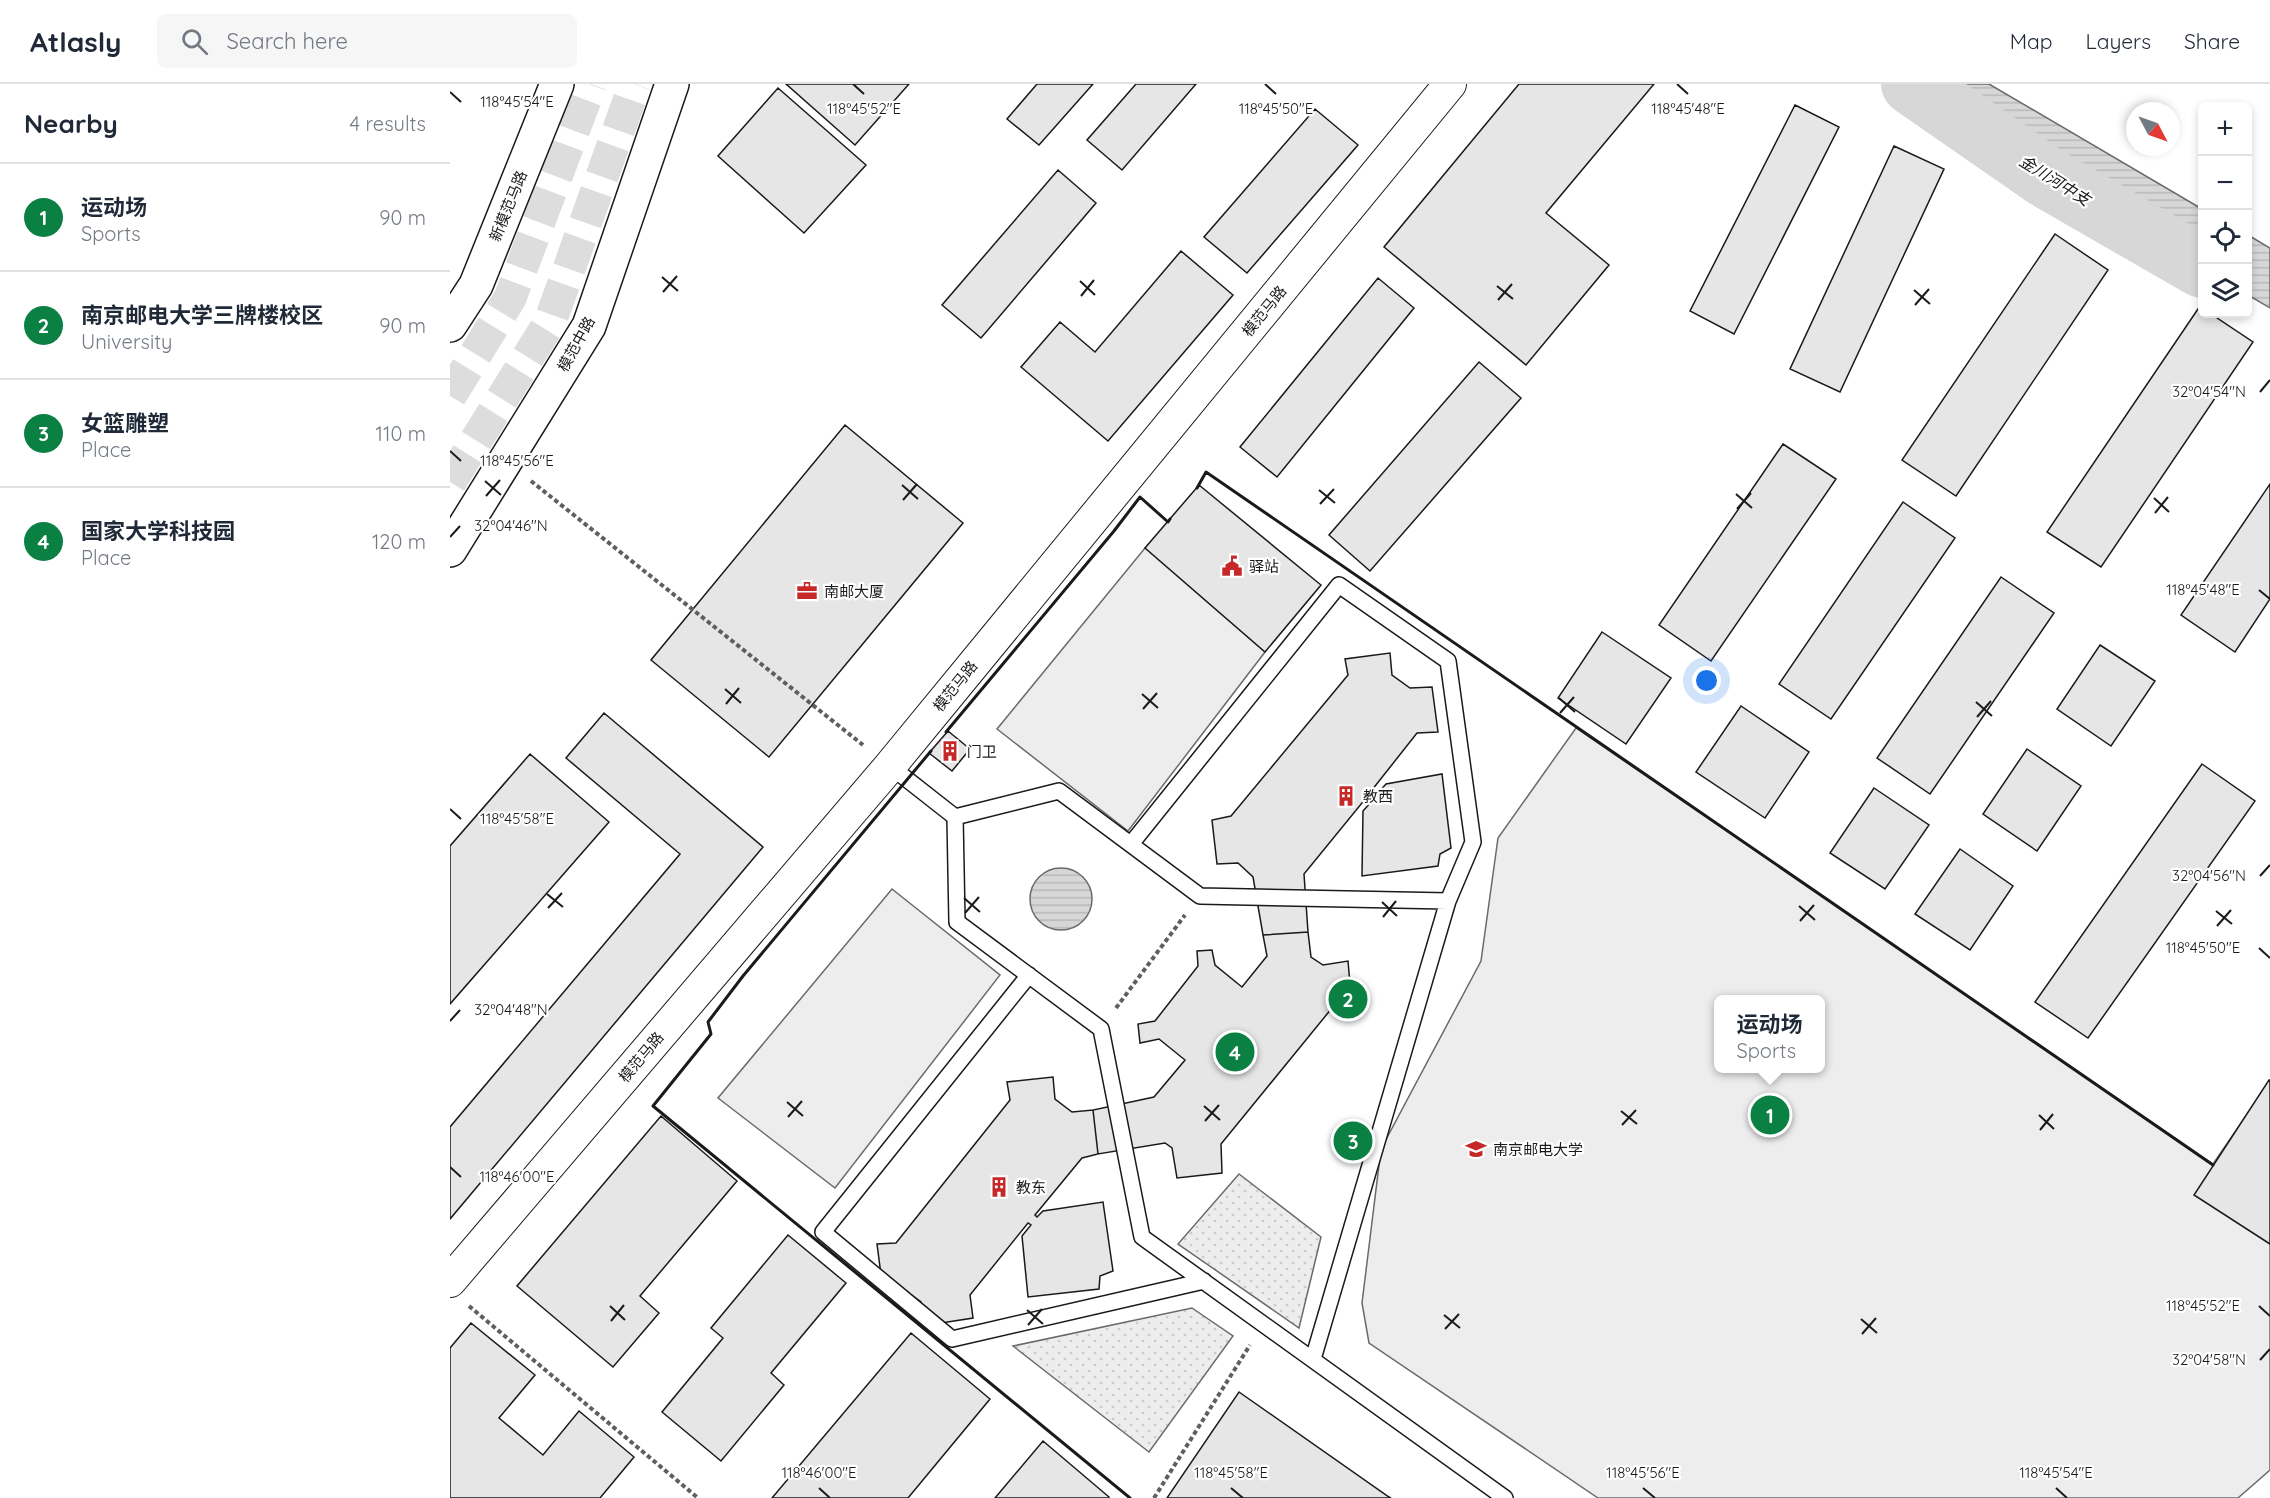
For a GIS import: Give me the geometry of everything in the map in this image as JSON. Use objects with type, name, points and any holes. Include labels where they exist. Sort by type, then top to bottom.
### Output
[{"type":"main road","name":"新模范马路","points":[[450,325],[476,285],[557,84]]},
{"type":"main road","name":"模范中路","points":[[450,550],[590,326],[672,84]]},
{"type":"street","name":"模范马路","points":[[458,1293],[1450,84]]},
{"type":"lane","points":[[1131,844],[1339,585],[1448,661],[1473,842],[1448,902],[1313,1359]]},
{"type":"lane","points":[[890,766],[955,817]]},
{"type":"lane","points":[[955,817],[1059,791],[1200,896],[1448,902]]},
{"type":"lane","points":[[955,817],[957,922],[1101,1029],[1142,1237],[1505,1498]]},
{"type":"lane","points":[[1029,975],[823,1232],[952,1339],[1204,1281]]},
{"type":"path","points":[[506,461],[890,766]]},
{"type":"path","points":[[1101,1029],[1200,896]]},
{"type":"path","points":[[458,1293],[698,1498]]},
{"type":"path","points":[[1154,1498],[1264,1324]]},
{"type":"shaded area","points":[[1145,548],[1265,652],[1128,831],[997,729]]},
{"type":"shaded area","points":[[1576,728],[2213,1164],[2270,1081],[2270,1470],[2238,1498],[1598,1498],[1369,1343],[1362,1303],[1381,1149],[1481,961],[1498,838]]},
{"type":"shaded area","points":[[892,889],[1000,975],[835,1188],[718,1098]]},
{"type":"shaded area","points":[[1239,1174],[1321,1237],[1299,1328],[1178,1244]]},
{"type":"shaded area","points":[[1192,1308],[1233,1336],[1149,1452],[1013,1346]]},
{"type":"water","points":[[1896,84],[1989,84],[2198,207],[2198,267]]},
{"type":"water","points":[[2252,237],[2270,248],[2270,308],[2252,297]]},
{"type":"water","points":[[1061,868],[1073,870],[1083,877],[1090,887],[1092,899],[1090,911],[1083,921],[1073,928],[1061,930],[1049,928],[1039,921],[1032,911],[1030,899],[1032,887],[1039,877],[1049,870]]},
{"type":"building","points":[[786,84],[909,84],[855,145]]},
{"type":"building","points":[[1037,84],[1093,84],[1039,145],[1007,119]]},
{"type":"building","points":[[1136,84],[1196,84],[1122,170],[1087,140]]},
{"type":"building","points":[[1519,84],[1654,84],[1546,213],[1609,265],[1526,365],[1384,247]]},
{"type":"building","points":[[778,88],[866,165],[804,233],[718,156]]},
{"type":"building","points":[[1795,105],[1839,127],[1734,334],[1690,311]]},
{"type":"building","points":[[1315,109],[1358,145],[1247,273],[1204,237]]},
{"type":"building","points":[[1894,146],[1944,169],[1840,392],[1790,369]]},
{"type":"building","points":[[1058,170],[1096,203],[981,338],[942,305]]},
{"type":"building","points":[[2055,234],[2108,270],[1956,496],[1902,460]]},
{"type":"building","points":[[1181,251],[1233,295],[1108,441],[1021,367],[1060,322],[1095,352]]},
{"type":"building","points":[[1378,278],[1414,308],[1277,477],[1240,447]]},
{"type":"building","points":[[2198,309],[2198,318],[2217,318],[2253,342],[2101,567],[2047,532]]},
{"type":"building","points":[[1479,362],[1521,398],[1370,571],[1329,535]]},
{"type":"building","name":"南邮大厦","points":[[845,425],[963,523],[769,757],[651,660]]},
{"type":"building","points":[[1783,444],[1836,479],[1711,661],[1659,625]]},
{"type":"building","points":[[2270,484],[2270,599],[2235,652],[2181,615]]},
{"type":"building","name":"驿站","points":[[1199,485],[1321,585],[1265,652],[1145,548]]},
{"type":"building","points":[[1903,502],[1955,538],[1831,719],[1779,684]]},
{"type":"building","points":[[2001,577],[2054,613],[1930,794],[1877,758]]},
{"type":"building","points":[[1602,632],[1671,678],[1626,744],[1558,698]]},
{"type":"building","points":[[2100,645],[2155,681],[2111,746],[2057,709]]},
{"type":"building","name":"教西","points":[[1390,653],[1392,675],[1410,688],[1432,687],[1438,732],[1417,733],[1372,790],[1377,794],[1386,784],[1442,774],[1451,848],[1440,854],[1438,866],[1362,876],[1363,811],[1371,802],[1366,798],[1304,874],[1308,932],[1263,935],[1253,877],[1238,863],[1217,864],[1212,820],[1231,816],[1348,675],[1345,659]]},
{"type":"building","points":[[1741,706],[1809,752],[1765,818],[1696,772]]},
{"type":"building","points":[[604,713],[763,847],[450,1219],[450,1127],[680,854],[566,758]]},
{"type":"building","name":"门卫","points":[[948,731],[970,749],[952,771],[929,753]]},
{"type":"building","points":[[2027,749],[2081,786],[2037,851],[1983,814]]},
{"type":"building","points":[[530,754],[609,822],[450,1004],[450,846]]},
{"type":"building","points":[[2202,764],[2255,801],[2088,1038],[2035,1002]]},
{"type":"building","points":[[1874,788],[1929,825],[1885,889],[1830,853]]},
{"type":"building","points":[[1960,849],[2013,886],[1970,950],[1915,914]]},
{"type":"building","points":[[1308,932],[1311,957],[1323,965],[1348,961],[1352,1007],[1332,1008],[1221,1144],[1222,1173],[1177,1178],[1172,1148],[1165,1143],[1098,1154],[1093,1110],[1154,1097],[1185,1060],[1159,1039],[1140,1043],[1138,1024],[1155,1021],[1198,966],[1197,951],[1212,950],[1215,965],[1242,987],[1267,956],[1263,935]]},
{"type":"building","name":"教东","points":[[1053,1077],[1055,1099],[1072,1112],[1093,1110],[1098,1154],[1082,1158],[1035,1215],[1037,1217],[1043,1211],[1103,1202],[1113,1271],[1100,1276],[1099,1289],[1028,1297],[1022,1236],[1031,1225],[1028,1223],[970,1295],[973,1318],[922,1326],[921,1302],[899,1286],[883,1290],[877,1244],[896,1243],[1010,1100],[1007,1082]]},
{"type":"building","points":[[2270,1080],[2270,1244],[2194,1195]]},
{"type":"building","points":[[661,1116],[737,1181],[640,1296],[659,1313],[613,1367],[517,1286]]},
{"type":"building","points":[[788,1235],[846,1283],[771,1373],[784,1385],[721,1461],[662,1412],[723,1338],[711,1328]]},
{"type":"building","points":[[471,1323],[535,1375],[499,1418],[543,1455],[579,1411],[634,1457],[600,1498],[450,1498],[450,1348]]},
{"type":"building","points":[[911,1333],[990,1399],[908,1498],[772,1498]]},
{"type":"building","points":[[1239,1392],[1389,1497],[1391,1498],[1167,1498]]},
{"type":"building","points":[[1043,1441],[1109,1497],[1109,1498],[995,1498]]},
{"type":"waterway","name":"金川河中支","points":[[1912,84],[2046,177],[2198,265]]},
{"type":"tunnel","points":[[450,396],[510,298],[591,84]]},
{"type":"tunnel","points":[[450,482],[550,322],[635,84]]},
{"type":"wall","points":[[1197,488],[1206,472],[2213,1165]]},
{"type":"wall","points":[[946,732],[1140,497],[1168,522],[1170,519]]},
{"type":"wall","points":[[931,751],[743,976],[708,1022],[711,1034],[653,1106],[1130,1498]]},
{"type":"place","name":"驿站","points":[[1232,566]]},
{"type":"place","name":"南邮大厦","points":[[807,591]]},
{"type":"place","name":"门卫","points":[[950,751]]},
{"type":"place","name":"教西","points":[[1346,796]]},
{"type":"place","name":"南京邮电大学三牌楼校区","points":[[1348,999]]},
{"type":"place","name":"国家大学科技园","points":[[1235,1052]]},
{"type":"place","name":"运动场","points":[[1770,1115]]},
{"type":"place","name":"女篮雕塑","points":[[1353,1141]]},
{"type":"place","name":"南京邮电大学","points":[[1476,1149]]},
{"type":"place","name":"教东","points":[[999,1187]]}]
